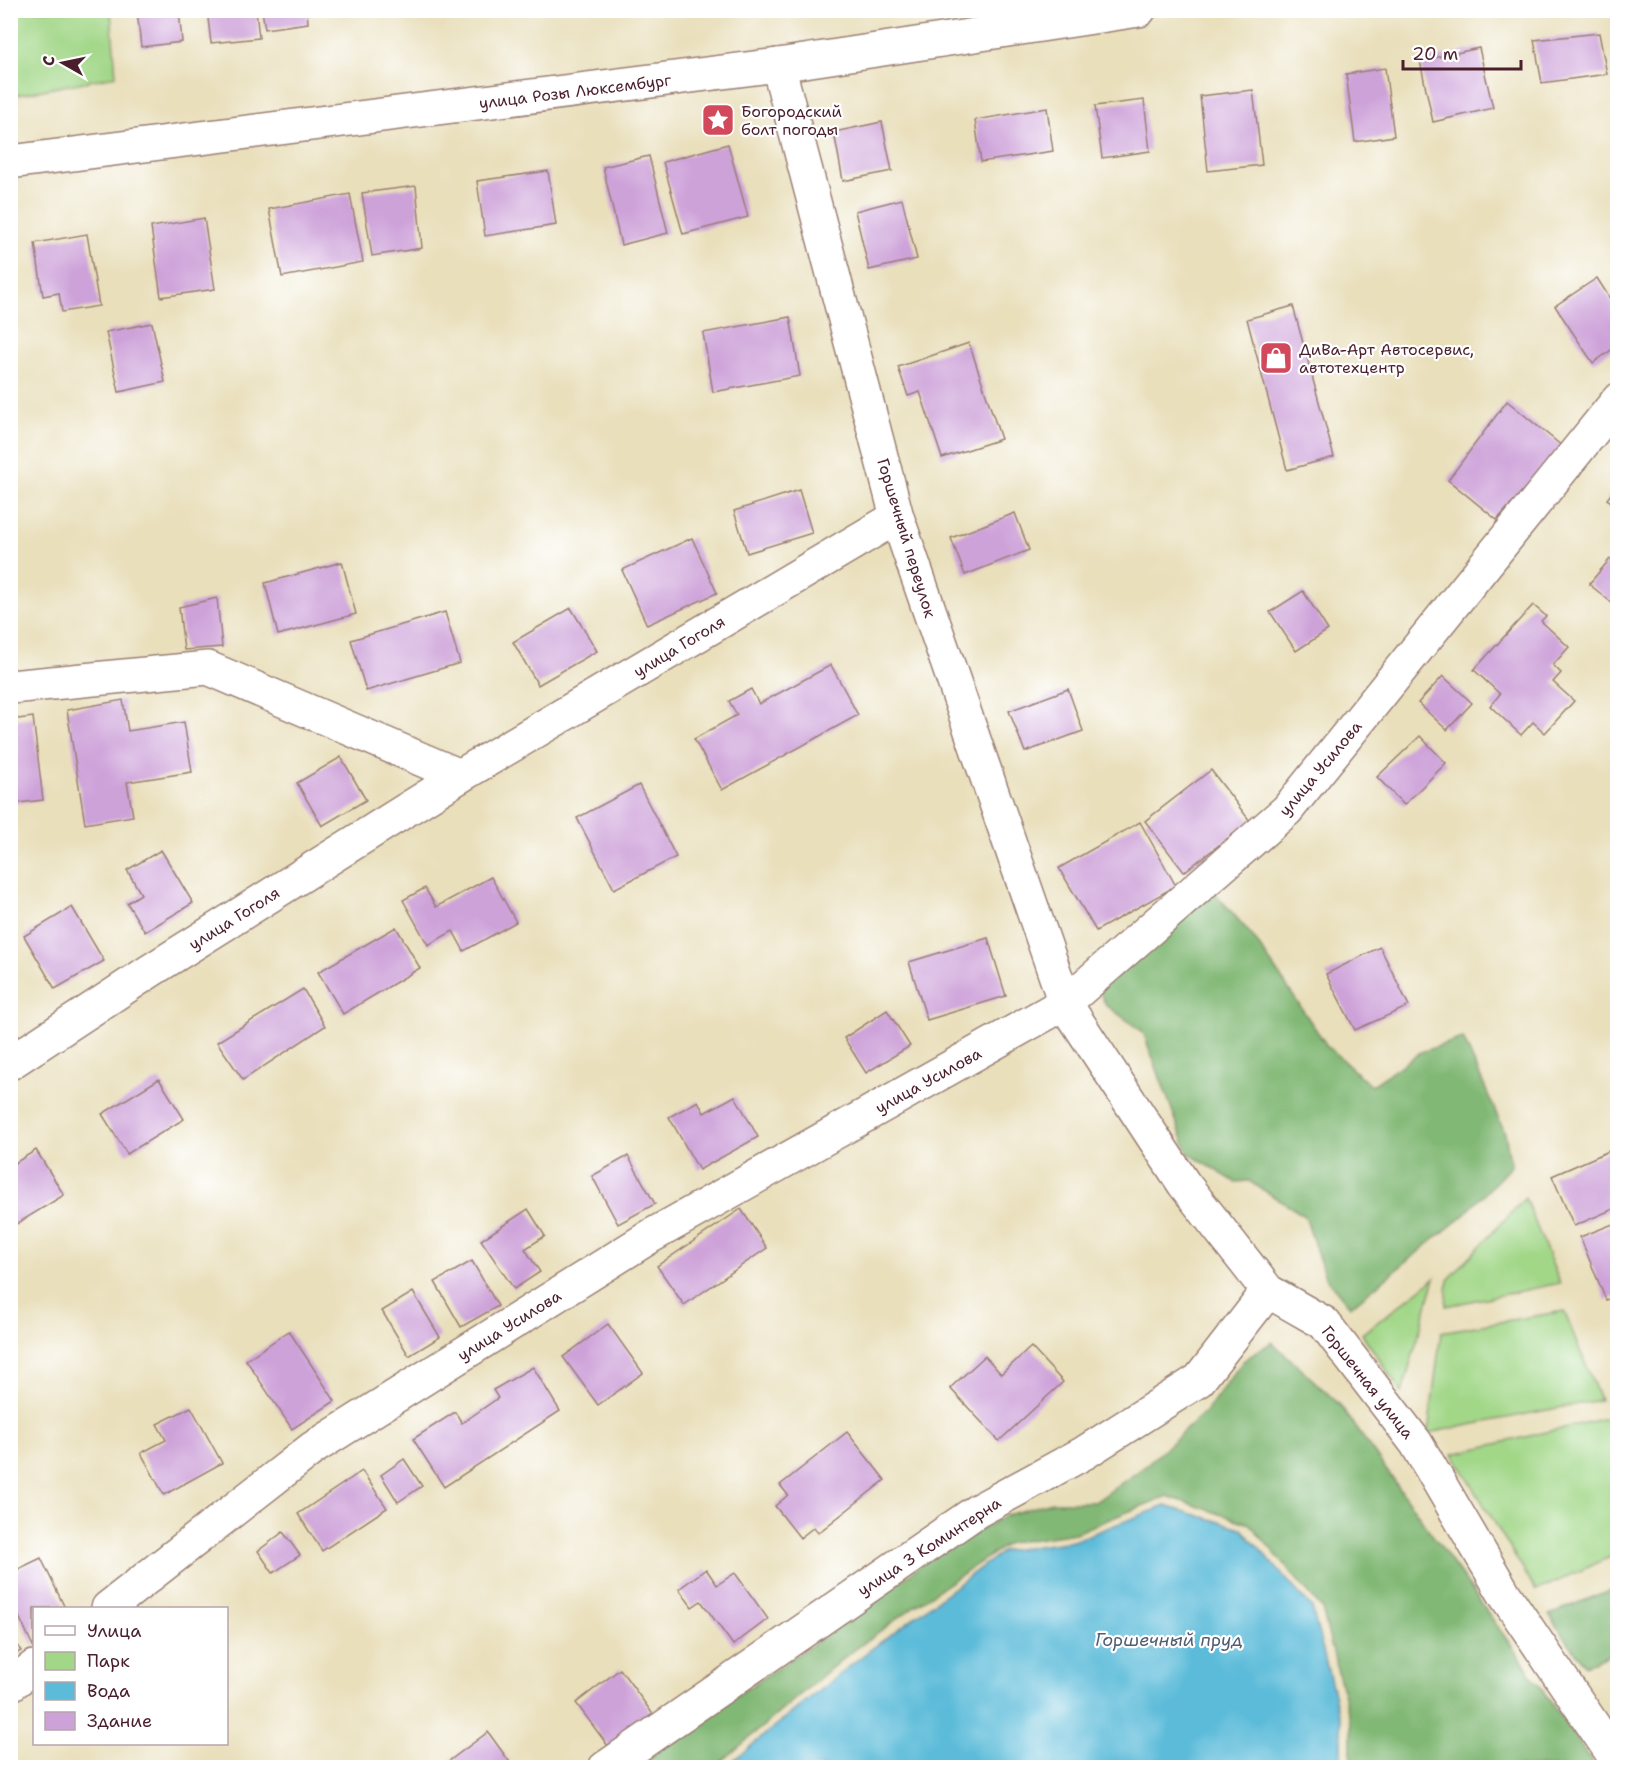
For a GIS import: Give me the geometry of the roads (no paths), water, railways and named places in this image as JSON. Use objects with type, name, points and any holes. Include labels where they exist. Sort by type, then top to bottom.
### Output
[{"type":"street","name":"улица Розы Люксембург","points":[[10,162],[778,65],[1139,10]]},
{"type":"street","name":"Горшечный переулок","points":[[778,65],[897,517],[1065,1003]]},
{"type":"street","name":"улица Усилова","points":[[109,1607],[313,1448],[651,1236],[1065,1003],[1287,810],[1617,400]]},
{"type":"street","name":"улица Гоголя","points":[[10,1063],[150,971],[460,776],[897,517]]},
{"type":"street","points":[[10,687],[208,668],[460,776]]},
{"type":"street","name":"Горшечная улица","points":[[1065,1003],[1184,1184],[1268,1291],[1324,1323],[1416,1443],[1505,1594],[1617,1762]]},
{"type":"street","name":"улица 3 Коминтерна","points":[[605,1767],[977,1510],[1084,1453],[1199,1380],[1268,1291]]},
{"type":"street","points":[[10,1685],[33,1667]]},
{"type":"water","name":"Горшечный пруд","points":[[1165,1506],[1241,1528],[1312,1608],[1341,1721],[1341,1767],[725,1767],[862,1656],[1003,1551],[1073,1541]]},
{"type":"place","name":"Богородский болт погоды","points":[[718,120]]},
{"type":"place","name":"ДиВа-Арт Автосервис, автотехцентр","points":[[1276,358]]}]
